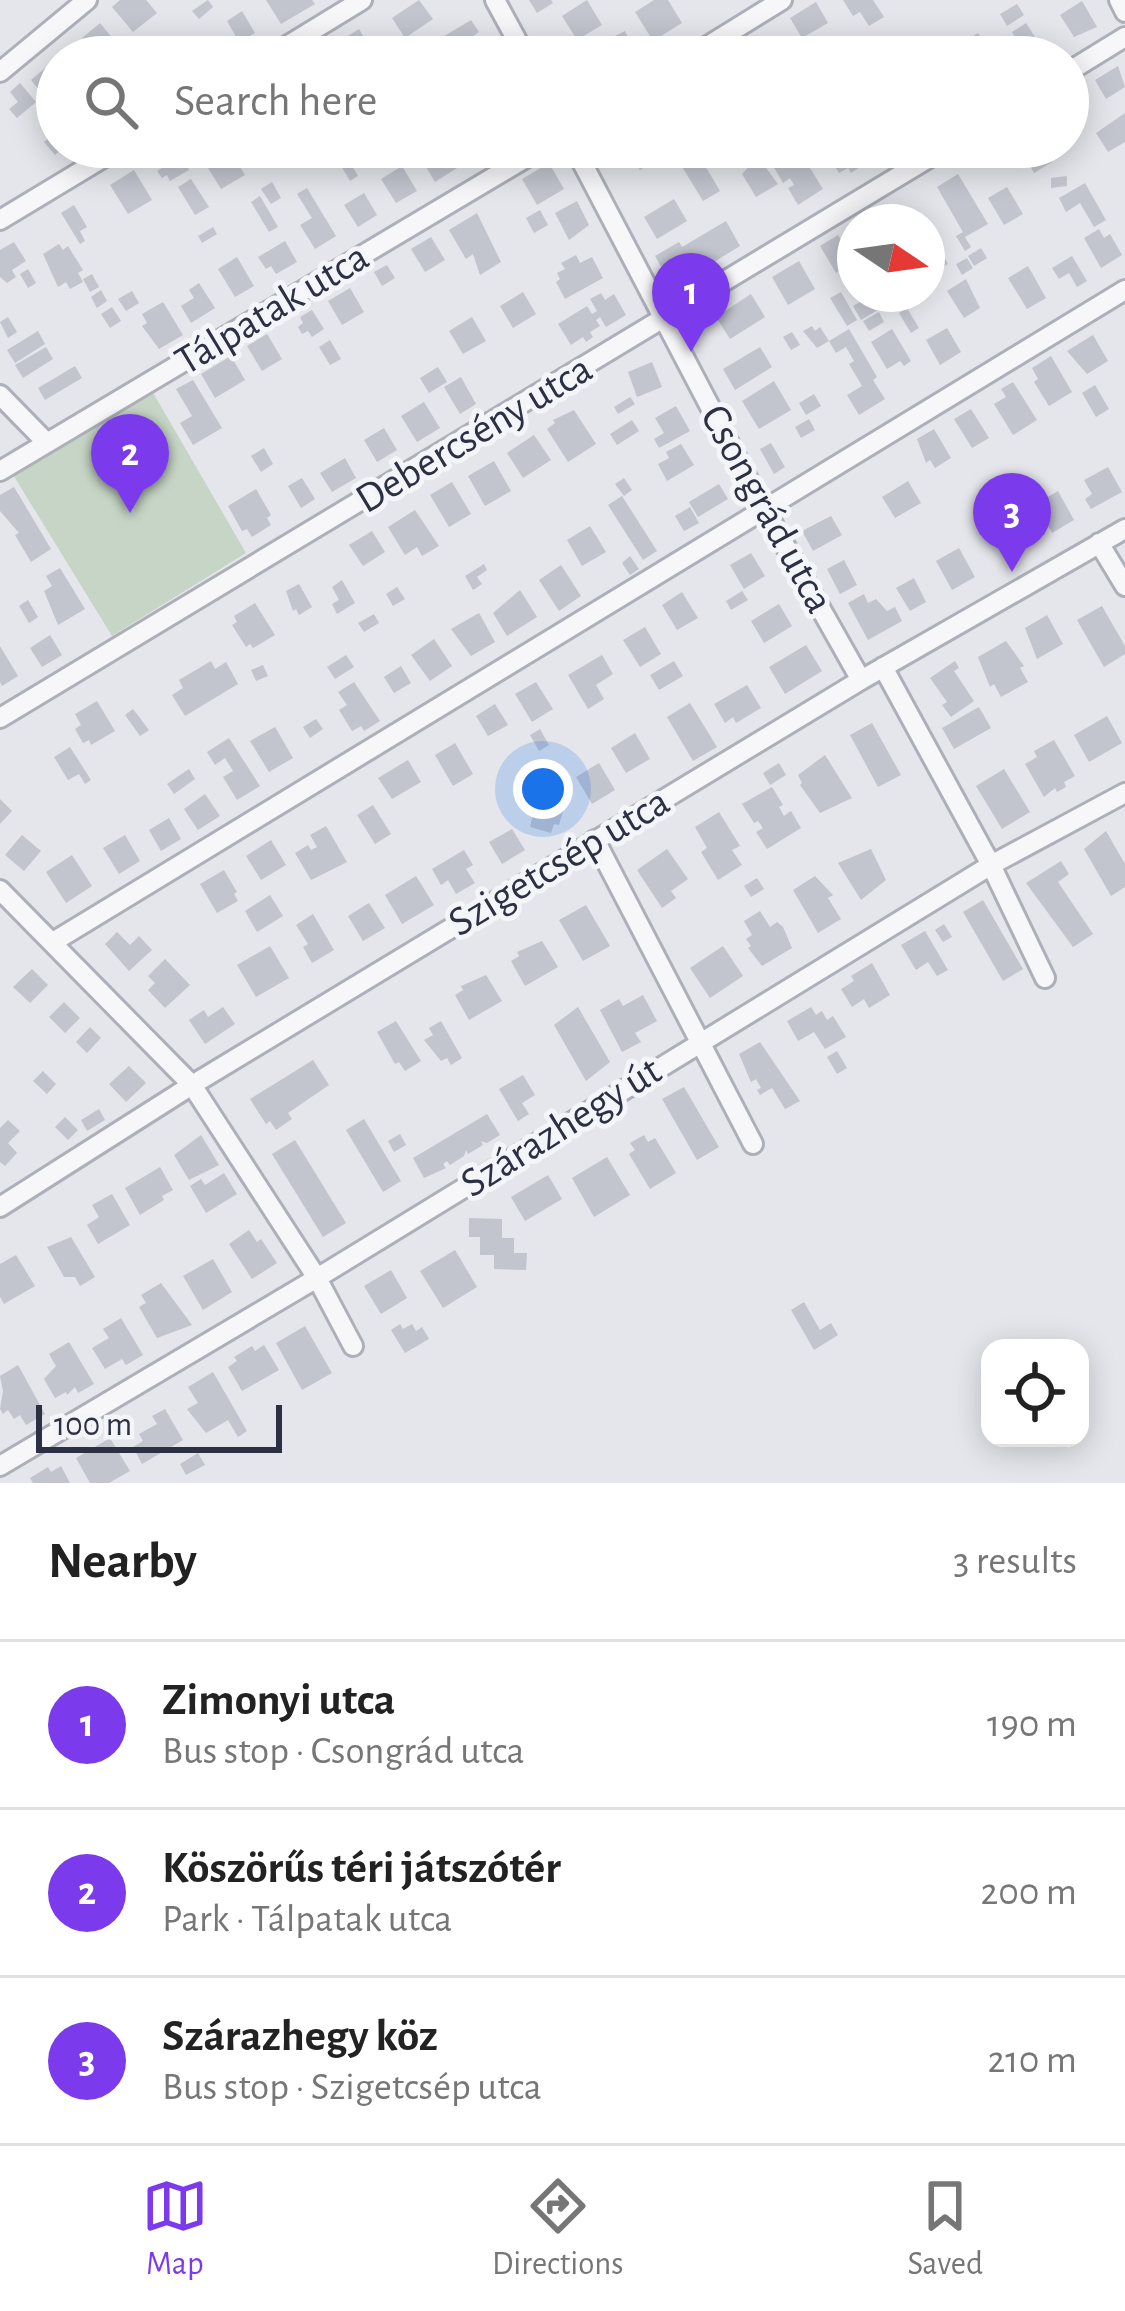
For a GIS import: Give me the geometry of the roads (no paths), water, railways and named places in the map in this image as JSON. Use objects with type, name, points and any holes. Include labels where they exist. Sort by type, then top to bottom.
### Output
[{"type":"street","points":[[44,36],[87,0]]},
{"type":"street","points":[[303,36],[362,0]]},
{"type":"street","points":[[495,0],[515,36]]},
{"type":"street","points":[[724,36],[782,0]]},
{"type":"street","points":[[1119,0],[1125,12]]},
{"type":"street","points":[[1089,59],[1125,38]]},
{"type":"street","points":[[0,72],[36,42]]},
{"type":"street","points":[[0,220],[86,168]]},
{"type":"street","name":"Tálpatak utca","points":[[0,471],[509,168]]},
{"type":"street","name":"Csongrád utca","points":[[585,168],[765,510],[861,680]]},
{"type":"street","name":"Debercsény utca","points":[[0,718],[912,168]]},
{"type":"street","points":[[52,943],[1125,290]]},
{"type":"street","points":[[0,395],[47,442]]},
{"type":"street","name":"Szigetcsép utca","points":[[0,1206],[861,680],[1125,530]]},
{"type":"street","points":[[1100,543],[1125,586]]},
{"type":"street","points":[[883,667],[992,866],[1045,978]]},
{"type":"street","name":"Szárazhegy út","points":[[0,1466],[992,866],[1125,793]]},
{"type":"street","points":[[596,840],[753,1144]]},
{"type":"street","points":[[0,890],[192,1085],[317,1278],[353,1346]]},
{"type":"place","name":"Zimonyi utca","points":[[691,352]]},
{"type":"place","name":"Köszörűs téri játszótér","points":[[130,513]]},
{"type":"place","name":"Szárazhegy köz","points":[[1012,572]]}]
